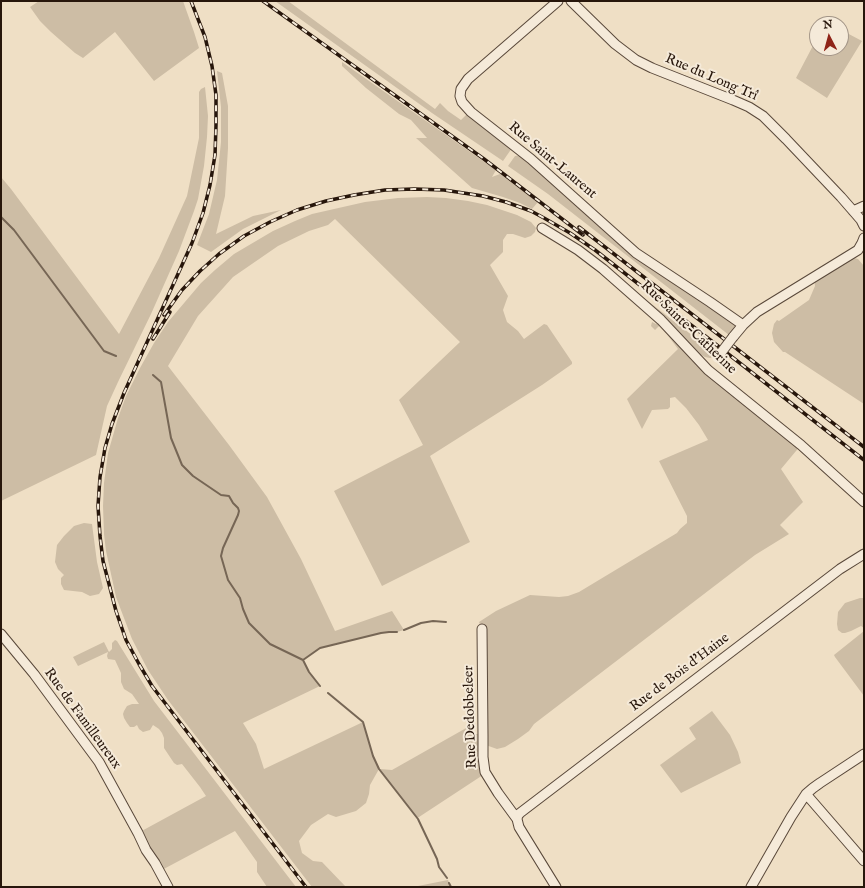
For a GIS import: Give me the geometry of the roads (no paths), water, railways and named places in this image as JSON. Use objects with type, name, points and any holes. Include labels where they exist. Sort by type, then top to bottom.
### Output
[{"type":"street","name":"Rue Saint-Laurent","points":[[558,1],[468,80],[461,89],[460,96],[462,102],[471,112],[531,159],[636,253],[743,325]]},
{"type":"street","name":"Rue du Long Trî","points":[[571,1],[620,48],[643,64],[733,100],[749,107],[762,116],[791,144],[853,211],[864,226]]},
{"type":"street","points":[[853,211],[864,206]]},
{"type":"street","name":"Rue Sainte-Catherine","points":[[542,228],[578,250],[603,269],[661,320],[708,370],[801,445],[864,502]]},
{"type":"street","points":[[708,370],[743,325],[757,312],[858,250],[864,238]]},
{"type":"street","name":"Rue de Bois d'Haine","points":[[517,821],[518,815],[526,808],[840,569],[864,554]]},
{"type":"street","name":"Rue Dedobbeleer","points":[[482,629],[483,736],[485,772],[517,821],[519,827],[556,887]]},
{"type":"street","name":"Rue de Familleureux","points":[[1,634],[34,674],[99,762],[146,850],[155,862],[168,887]]},
{"type":"street","points":[[751,887],[791,817],[806,794],[820,782],[864,754]]},
{"type":"street","points":[[806,794],[864,861]]},
{"type":"waterway","points":[[1,217],[14,230],[104,351],[116,356]]},
{"type":"waterway","points":[[153,375],[161,382],[171,438],[182,465],[193,476],[221,495],[229,496],[238,508],[238,515],[223,548],[221,556],[228,580],[240,598],[249,623],[270,644],[303,660],[309,672],[320,686]]},
{"type":"waterway","points":[[404,630],[421,623],[433,621],[446,622]]},
{"type":"waterway","points":[[303,660],[320,648],[381,633],[397,632]]},
{"type":"waterway","points":[[328,693],[363,722],[373,756],[379,769],[418,819],[437,859],[439,867],[447,878]]},
{"type":"waterway","points":[[449,883],[451,887]]},
{"type":"railway","points":[[191,1],[205,37],[212,66],[216,95],[215,155],[203,213],[192,243],[124,393],[112,424],[105,448],[100,477],[98,506],[103,561],[116,611],[126,640],[152,686],[306,887]]},
{"type":"railway","points":[[263,1],[484,159],[583,235]]},
{"type":"railway","points":[[164,315],[182,290],[219,254],[244,236],[297,210],[326,201],[385,190],[444,190],[483,196],[531,211],[570,233],[595,250],[864,460]]},
{"type":"railway","points":[[579,227],[864,447]]},
{"type":"railway","points":[[153,339],[170,312]]}]
